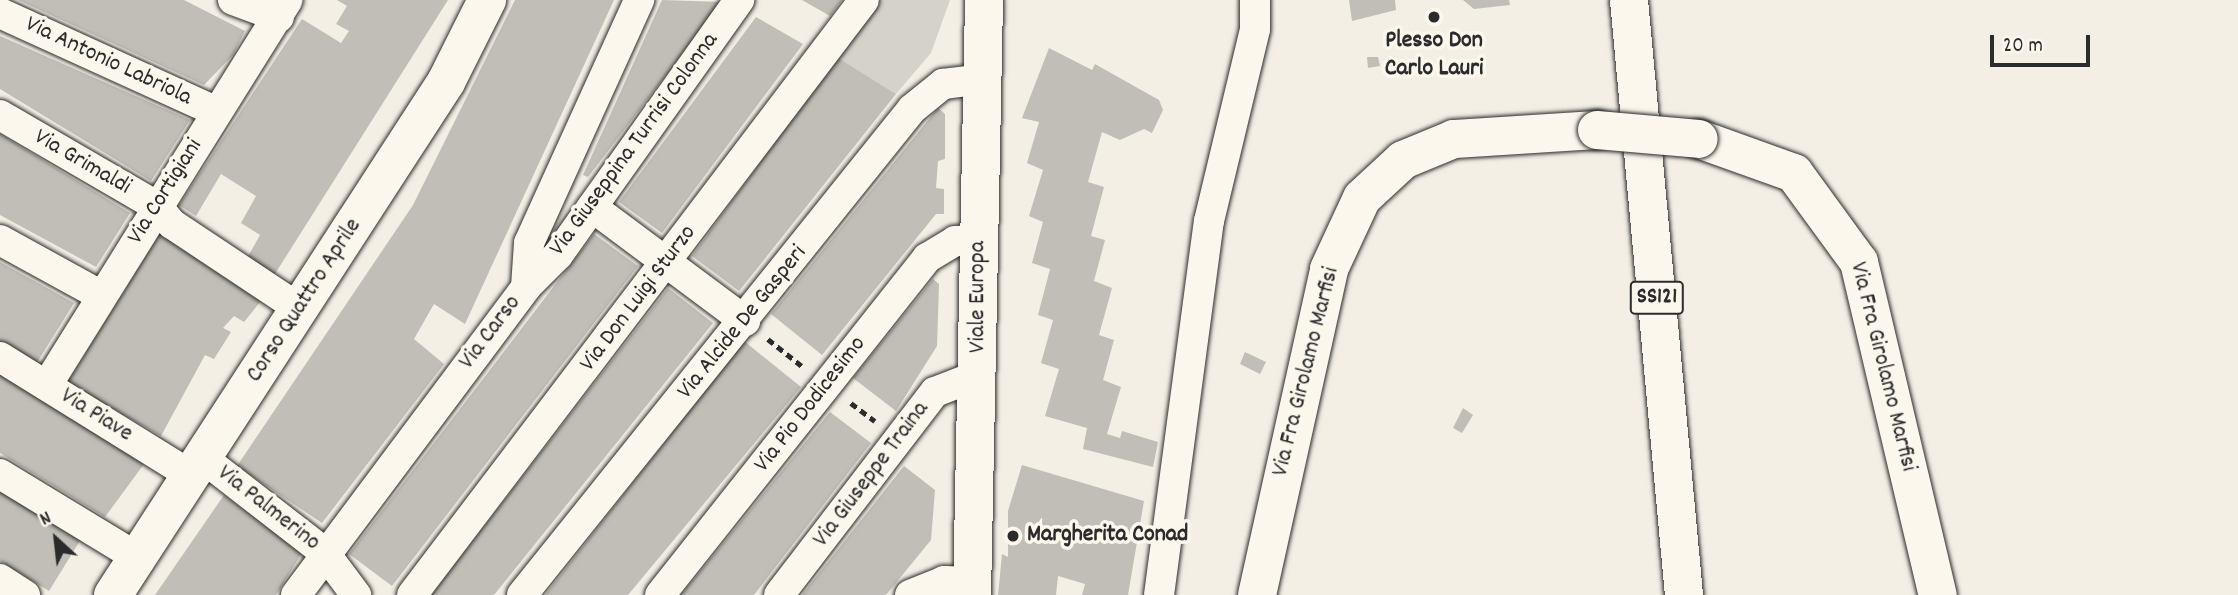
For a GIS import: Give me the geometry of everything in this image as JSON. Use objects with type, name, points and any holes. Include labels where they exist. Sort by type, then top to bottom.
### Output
[{"type":"main road","name":"Corso Quattro Aprile","points":[[113,595],[198,468],[446,82],[487,0]]},
{"type":"main road","name":"Viale Europa","points":[[972,589],[979,375],[978,240],[984,0]]},
{"type":"main road","name":"SS121","points":[[1629,0],[1684,595]]},
{"type":"main road","name":"Via Fra Girolamo Marfisi","points":[[1258,595],[1329,269],[1362,198],[1403,160],[1454,138],[1597,130],[1699,139],[1794,173],[1859,262],[1938,595]]},
{"type":"street","points":[[233,0],[283,9]]},
{"type":"street","name":"Via Carso","points":[[296,595],[324,552],[526,287],[529,243],[639,0]]},
{"type":"street","name":"Via Giuseppina Turrisi Colonna","points":[[526,287],[592,207],[739,0]]},
{"type":"street","name":"Via Don Luigi Sturzo","points":[[412,595],[667,264],[864,0]]},
{"type":"street","points":[[1159,595],[1209,221],[1255,29],[1255,0]]},
{"type":"street","name":"Via Cortigiani","points":[[47,385],[215,111],[283,9]]},
{"type":"street","name":"Via Antonio Labriola","points":[[0,13],[215,111]]},
{"type":"street","name":"Via Alcide De Gasperi","points":[[522,595],[745,321],[912,109],[943,84],[981,79]]},
{"type":"street","name":"Via Grimaldi","points":[[0,116],[158,207],[172,224],[300,309]]},
{"type":"street","points":[[592,207],[745,321]]},
{"type":"street","points":[[0,240],[100,295]]},
{"type":"street","name":"Via Pio Dodicesimo","points":[[660,595],[928,258],[955,241],[978,240]]},
{"type":"street","name":"Via Piave","points":[[0,357],[198,468]]},
{"type":"street","name":"Via Giuseppe Traina","points":[[779,595],[935,392],[979,375]]},
{"type":"street","name":"Via Palmerino","points":[[198,468],[324,552],[356,595]]},
{"type":"street","points":[[0,474],[138,558]]},
{"type":"street","points":[[0,579],[25,595]]},
{"type":"street","points":[[910,595],[944,581],[972,589]]},
{"type":"shaded area","points":[[880,0],[950,0],[931,53],[896,94],[837,57]]},
{"type":"building","points":[[18,0],[184,0],[245,31],[233,55],[204,85]]},
{"type":"building","points":[[337,0],[448,0],[273,277],[246,260],[260,235],[241,223],[256,196],[221,174],[196,216],[179,205],[302,19],[341,43],[349,31],[336,24],[347,6]]},
{"type":"building","points":[[515,0],[614,0],[465,324],[434,304],[414,339],[444,364],[322,523],[237,466],[413,205]]},
{"type":"building","points":[[662,0],[722,2],[588,177],[583,175]]},
{"type":"building","points":[[802,0],[842,0],[830,16]]},
{"type":"building","points":[[1349,0],[1395,0],[1396,10],[1352,21]]},
{"type":"building","points":[[1463,0],[1509,0],[1510,5],[1474,9]]},
{"type":"building","points":[[756,17],[803,44],[662,233],[619,202]]},
{"type":"building","points":[[0,36],[190,120],[151,181],[0,89]]},
{"type":"building","points":[[1049,48],[1092,70],[1095,64],[1159,100],[1163,110],[1152,133],[1144,129],[1120,140],[1102,132],[1088,182],[1104,187],[1091,236],[1105,240],[1094,281],[1112,288],[1099,335],[1114,340],[1103,380],[1121,387],[1107,434],[1120,438],[1122,431],[1158,442],[1153,467],[1083,449],[1087,428],[1045,416],[1059,369],[1041,363],[1053,320],[1038,315],[1050,269],[1032,263],[1043,222],[1029,216],[1043,170],[1027,163],[1039,122],[1022,118]]},
{"type":"building","points":[[837,57],[896,94],[739,291],[692,256]]},
{"type":"building","points":[[1367,57],[1378,57],[1380,66],[1368,68]]},
{"type":"building","points":[[938,108],[945,114],[945,159],[938,161],[936,188],[944,189],[944,214],[936,214],[822,355],[771,314]]},
{"type":"building","points":[[0,134],[130,213],[96,267],[0,215]]},
{"type":"building","points":[[161,232],[265,296],[244,322],[234,316],[223,328],[231,332],[214,359],[205,355],[161,436],[67,383]]},
{"type":"building","points":[[594,234],[638,266],[392,586],[349,554]]},
{"type":"building","points":[[0,262],[74,303],[36,364],[0,343]]},
{"type":"building","points":[[933,279],[939,284],[937,346],[896,411],[853,378]]},
{"type":"building","points":[[668,288],[713,323],[494,595],[431,595]]},
{"type":"building","points":[[744,341],[801,387],[628,595],[545,595]]},
{"type":"building","points":[[1245,352],[1266,362],[1260,374],[1240,364]]},
{"type":"building","points":[[0,372],[147,460],[105,517],[0,453]]},
{"type":"building","points":[[1463,408],[1473,415],[1462,433],[1453,428]]},
{"type":"building","points":[[830,412],[871,443],[754,595],[681,595]]},
{"type":"building","points":[[1022,465],[1144,501],[1128,595],[1082,595],[1085,584],[1058,576],[1056,595],[998,595],[1002,554],[1008,557],[1008,511]]},
{"type":"building","points":[[904,466],[935,490],[931,540],[886,595],[802,595]]},
{"type":"building","points":[[0,487],[81,539],[49,591],[0,561]]},
{"type":"building","points":[[224,495],[302,553],[276,595],[155,595]]},
{"type":"place","name":"Plesso Don Carlo Lauri","points":[[1434,17]]},
{"type":"place","name":"Margherita Conad","points":[[1013,536]]}]
